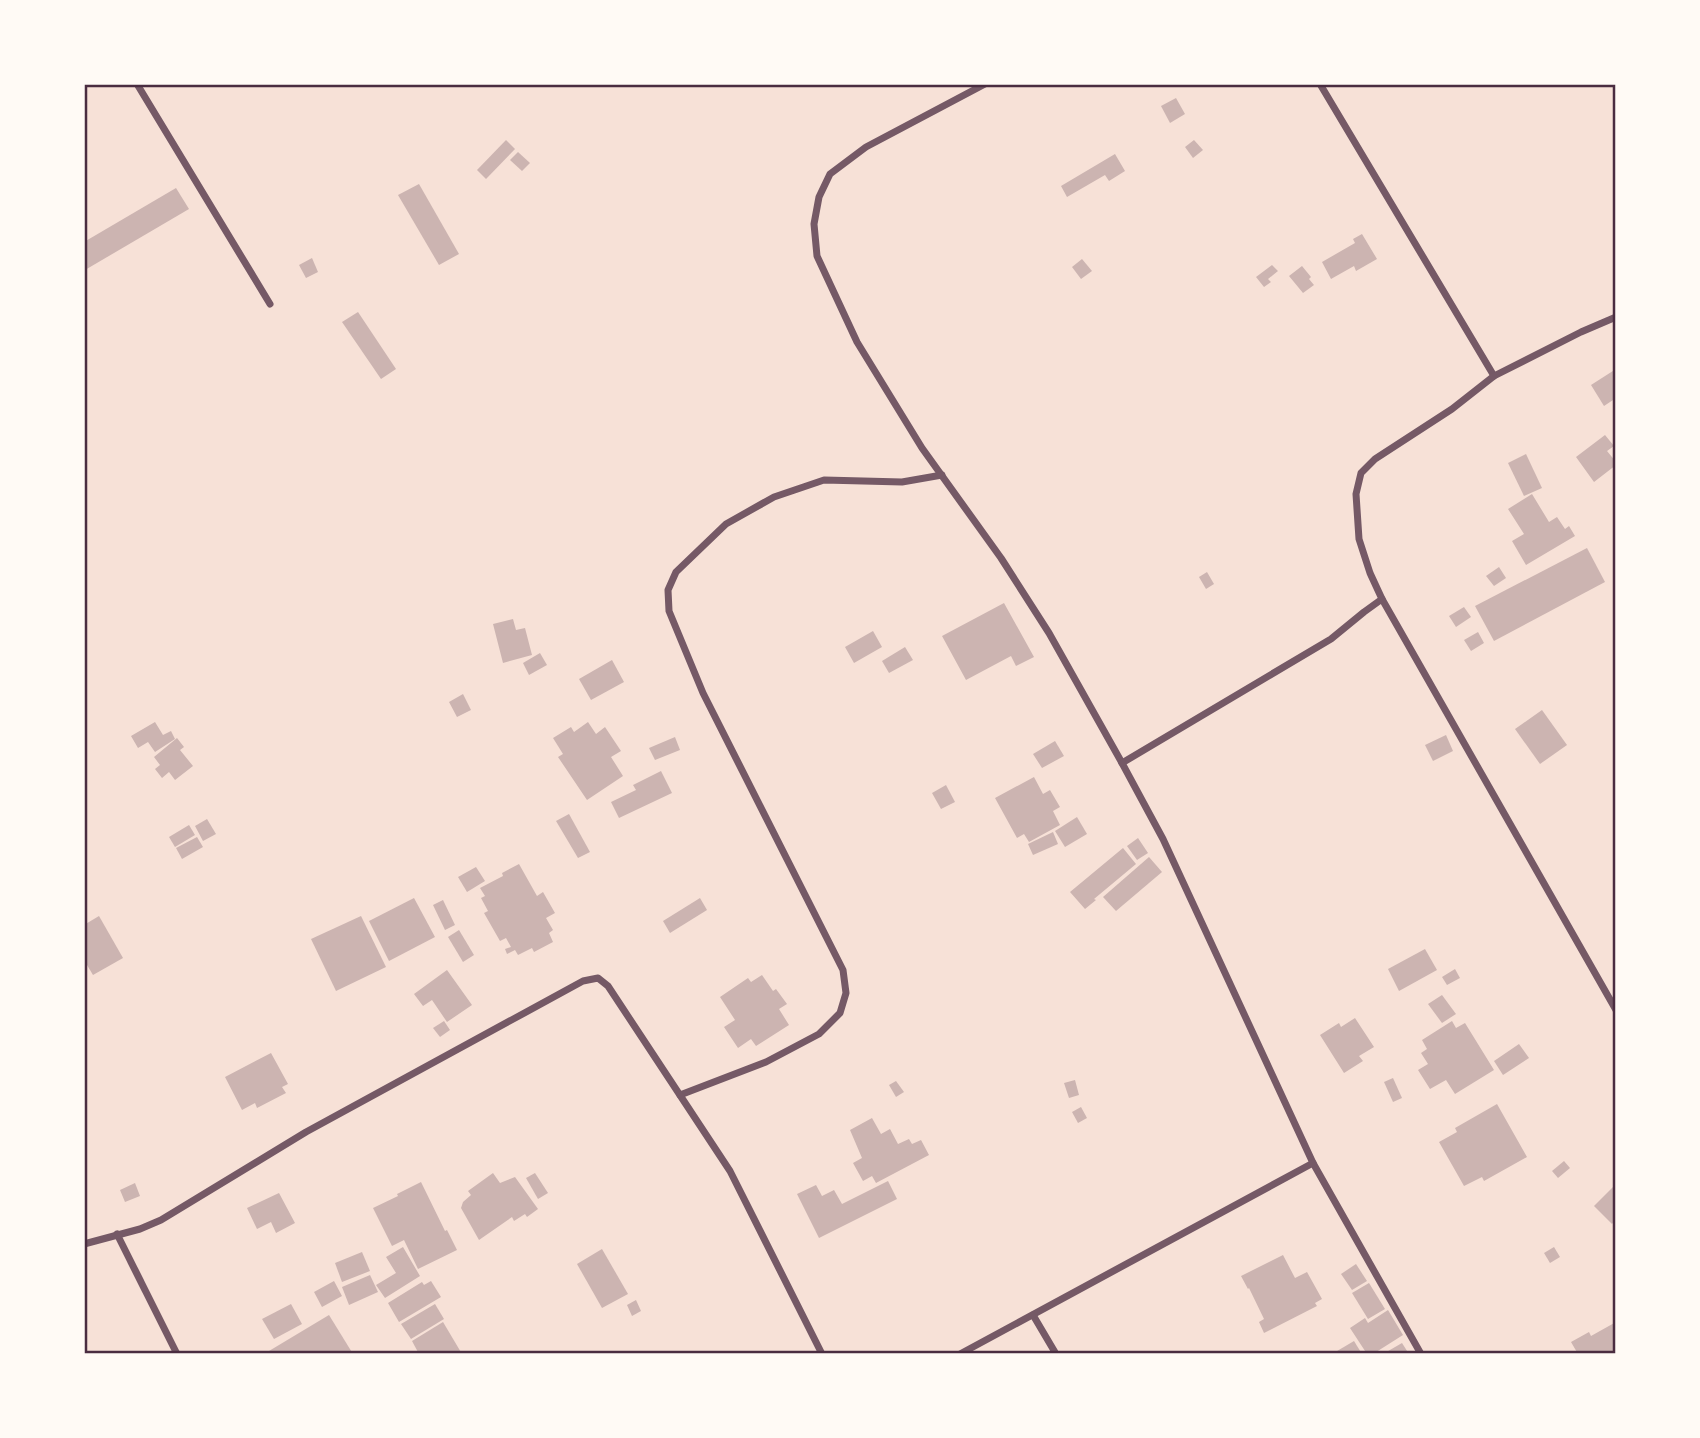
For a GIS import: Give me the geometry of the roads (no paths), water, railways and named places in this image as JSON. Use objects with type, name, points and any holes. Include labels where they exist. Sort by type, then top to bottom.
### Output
[{"type":"street","points":[[137,84],[270,304]]},
{"type":"street","points":[[985,84],[866,147],[830,174],[819,197],[814,224],[817,257],[857,342],[922,448],[1001,558],[1049,633],[1122,763],[1163,839],[1313,1163],[1421,1354]]},
{"type":"street","points":[[1320,84],[1494,376]]},
{"type":"street","points":[[1616,317],[1494,376],[1452,408],[1375,458],[1361,473],[1356,494],[1359,539],[1382,599],[1616,1010]]},
{"type":"street","points":[[681,1095],[766,1062],[819,1034],[840,1013],[846,993],[843,970],[703,693],[669,611],[668,590],[676,572],[726,524],[774,497],[824,480],[902,482],[942,475]]},
{"type":"street","points":[[1122,763],[1331,639],[1382,599]]},
{"type":"street","points":[[84,1244],[140,1229],[161,1220],[318,1125],[583,981],[598,978],[608,986],[730,1171],[822,1354]]},
{"type":"street","points":[[961,1354],[1313,1163]]},
{"type":"street","points":[[117,1234],[177,1354]]},
{"type":"street","points":[[1033,1315],[1056,1354]]}]
